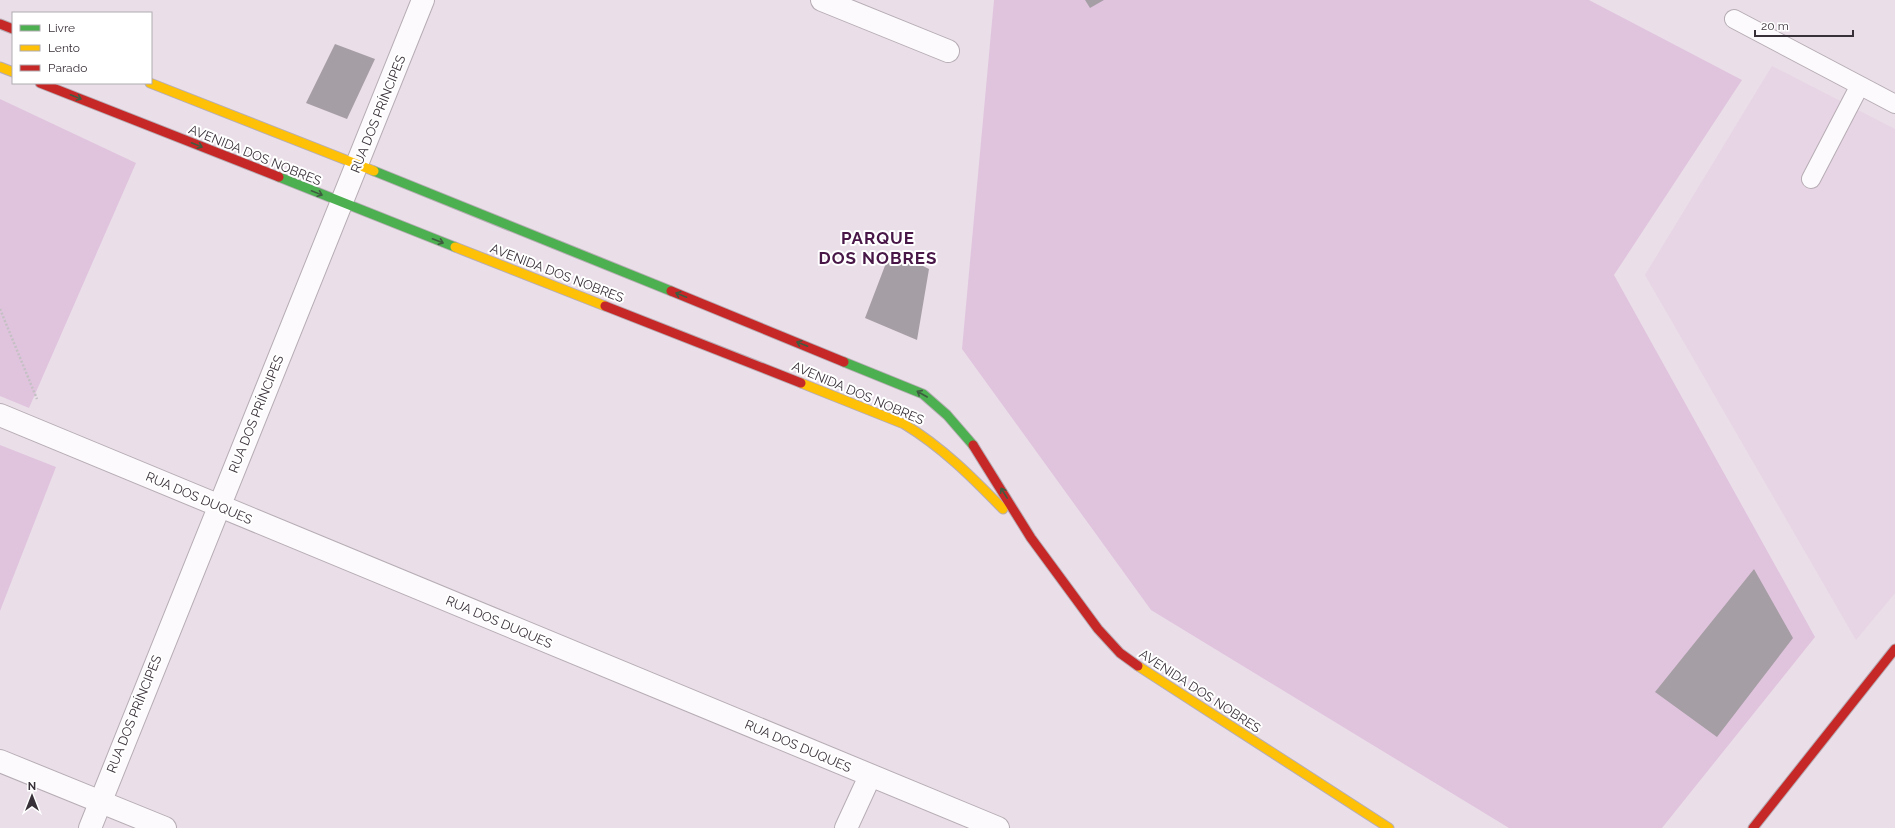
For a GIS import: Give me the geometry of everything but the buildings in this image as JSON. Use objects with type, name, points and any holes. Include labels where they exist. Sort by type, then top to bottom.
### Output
[{"type":"main road","points":[[0,24],[12,30]]},
{"type":"main road","points":[[0,67],[12,72]]},
{"type":"main road","name":"AVENIDA DOS NOBRES","points":[[43,84],[904,424],[928,437],[951,455],[1032,538]]},
{"type":"main road","name":"AVENIDA DOS NOBRES","points":[[152,84],[358,164],[923,394],[948,415],[976,449],[1032,538],[1098,629],[1120,653],[1154,678],[1389,828]]},
{"type":"main road","points":[[1753,828],[1895,649]]},
{"type":"street","name":"RUA DOS PRÍNCIPES","points":[[90,828],[99,801],[358,164],[423,0]]},
{"type":"street","points":[[822,0],[948,51]]},
{"type":"street","name":"RUA DOS DUQUES","points":[[0,415],[998,828]]},
{"type":"street","points":[[0,761],[166,828]]},
{"type":"street","points":[[846,828],[870,776]]},
{"type":"lane","points":[[1734,20],[1859,87],[1895,104]]},
{"type":"lane","points":[[1810,179],[1859,87]]},
{"type":"path","points":[[0,309],[38,402],[28,427]]},
{"type":"shaded area","points":[[994,0],[1589,0],[1742,80],[1614,275],[1815,637],[1662,828],[1509,828],[1151,610],[962,349]]},
{"type":"shaded area","points":[[1772,66],[1895,129],[1895,593],[1856,640],[1645,275]]},
{"type":"shaded area","points":[[0,99],[136,163],[29,408],[0,396]]},
{"type":"shaded area","points":[[0,445],[56,467],[0,611]]},
{"type":"traffic: fast","points":[[374,171],[671,291]]},
{"type":"traffic: fast","points":[[279,177],[455,247]]},
{"type":"traffic: fast","points":[[844,362],[923,394],[947,415],[973,445]]},
{"type":"traffic: slow","points":[[0,67],[12,72]]},
{"type":"traffic: slow","points":[[152,84],[374,171]]},
{"type":"traffic: slow","points":[[455,247],[605,306]]},
{"type":"traffic: slow","points":[[801,383],[904,424],[931,442],[944,453],[968,474],[1003,509]]},
{"type":"traffic: slow","points":[[1138,666],[1389,828]]},
{"type":"traffic: jam","points":[[0,24],[12,29]]},
{"type":"traffic: jam","points":[[43,84],[279,177]]},
{"type":"traffic: jam","points":[[671,291],[844,362]]},
{"type":"traffic: jam","points":[[605,306],[801,383]]},
{"type":"traffic: jam","points":[[973,445],[1031,538],[1098,629],[1120,653],[1138,666]]},
{"type":"traffic: jam","points":[[1753,828],[1895,649]]},
{"type":"district","name":"PARQUE DOS NOBRES","points":[[878,248]]}]
